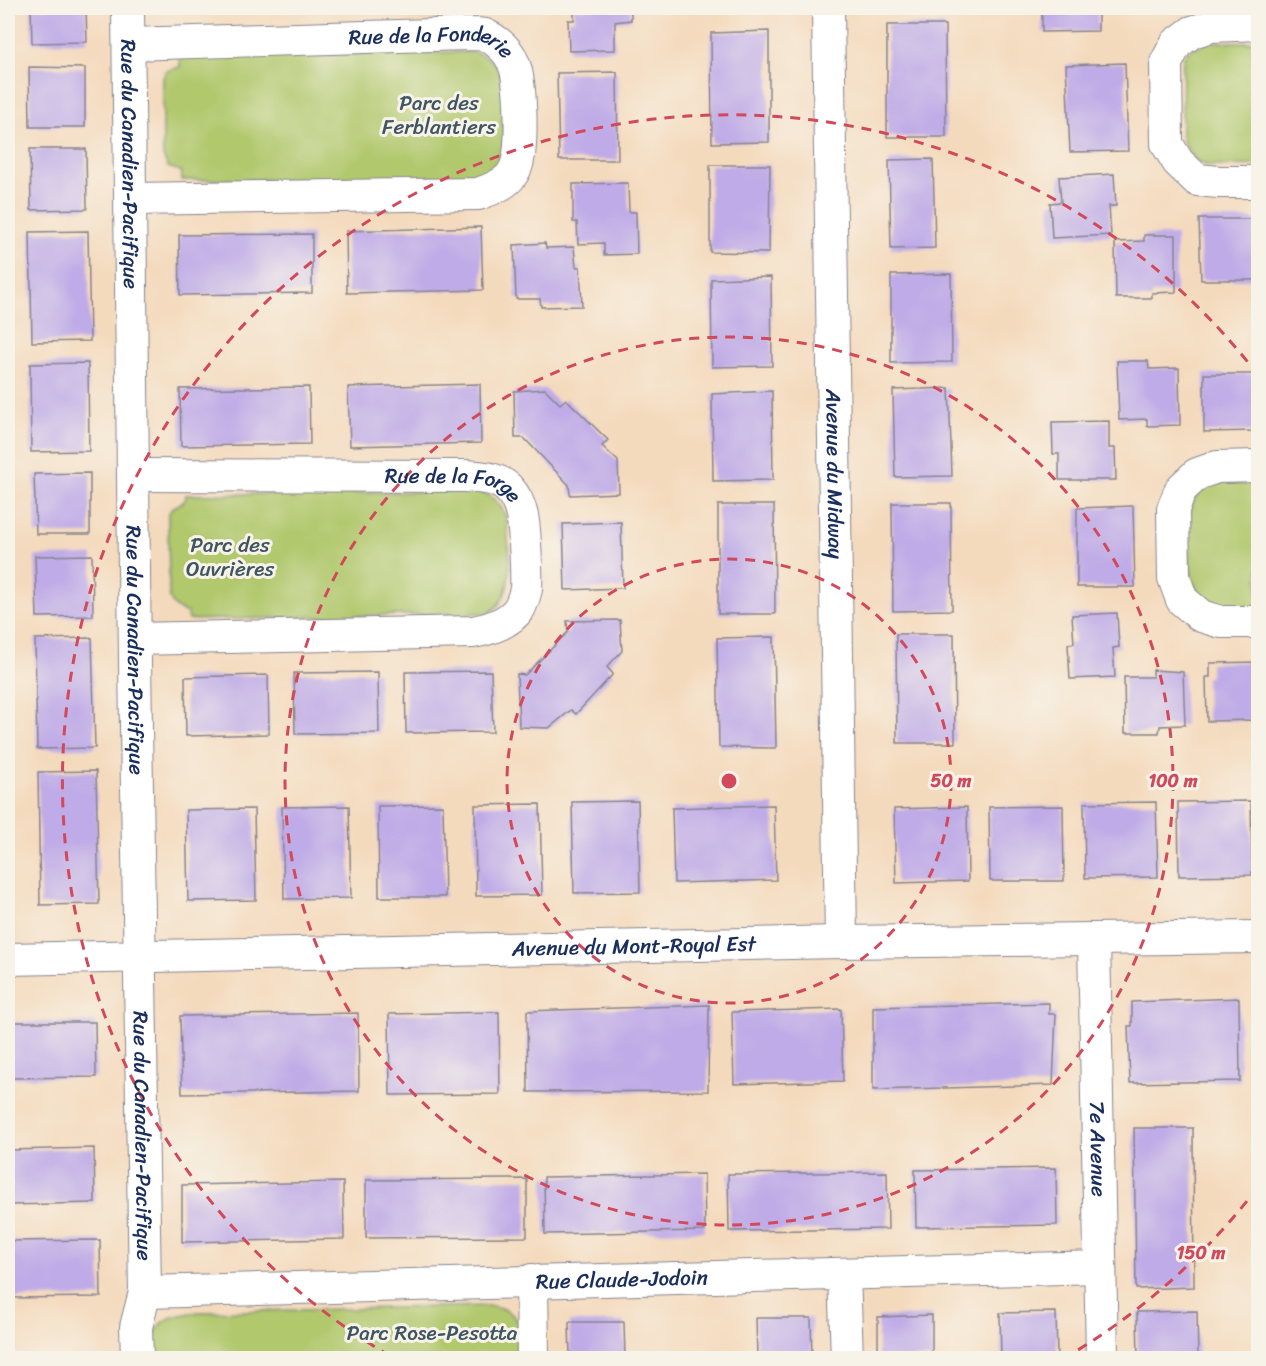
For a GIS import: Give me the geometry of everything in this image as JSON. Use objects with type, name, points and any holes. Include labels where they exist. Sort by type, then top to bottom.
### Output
[{"type":"street","name":"Rue du Canadien-Pacifique","points":[[128,8],[144,1292],[136,1327],[137,1359]]},
{"type":"street","name":"Avenue du Midway","points":[[828,8],[841,942]]},
{"type":"street","points":[[1258,24],[1212,26],[1192,32],[1176,44],[1166,63],[1167,144],[1178,162],[1197,180],[1258,182]]},
{"type":"street","name":"Rue de la Fonderie","points":[[129,44],[466,34],[485,36],[500,45],[514,63],[518,81],[520,151],[517,164],[510,176],[501,184],[478,194],[131,199]]},
{"type":"street","points":[[1258,466],[1217,467],[1197,474],[1181,489],[1173,509],[1174,578],[1182,600],[1201,616],[1221,622],[1258,622]]},
{"type":"street","name":"Rue de la Forge","points":[[134,475],[480,477],[496,481],[507,487],[516,499],[522,517],[526,589],[520,607],[509,618],[492,629],[473,632],[135,639]]},
{"type":"street","name":"Avenue du Mont-Royal Est","points":[[8,959],[841,942],[1258,937]]},
{"type":"street","name":"7e Avenue","points":[[1094,939],[1102,1359]]},
{"type":"street","name":"Rue Claude-Jodoin","points":[[144,1292],[532,1280],[1100,1267]]},
{"type":"street","points":[[844,1274],[847,1359]]},
{"type":"street","points":[[532,1280],[533,1359]]},
{"type":"green space","points":[[1208,42],[1258,42],[1258,165],[1210,166],[1200,163],[1192,156],[1182,139],[1183,59],[1188,51]]},
{"type":"green space","name":"Parc des Ferblantiers","points":[[472,52],[493,62],[499,70],[503,90],[503,154],[490,170],[479,175],[462,179],[182,180],[181,171],[168,167],[163,156],[163,78],[166,71],[180,67],[180,56]]},
{"type":"green space","points":[[1217,482],[1258,482],[1258,606],[1229,606],[1211,603],[1202,597],[1192,576],[1189,549],[1190,512],[1193,501],[1199,493]]},
{"type":"green space","name":"Parc des Ouvrières","points":[[474,491],[492,497],[503,510],[507,522],[508,584],[498,605],[489,613],[188,620],[188,613],[176,607],[169,597],[168,515],[172,508],[185,501],[186,495]]},
{"type":"green space","name":"Parc Rose-Pesotta","points":[[492,1306],[510,1313],[519,1324],[520,1340],[516,1358],[154,1358],[155,1335],[162,1323],[176,1316],[198,1312]]},
{"type":"building","points":[[31,8],[86,8],[87,42],[32,43]]},
{"type":"building","points":[[186,8],[239,8],[239,10],[187,10]]},
{"type":"building","points":[[574,8],[631,8],[631,20],[615,22],[615,50],[569,51],[568,20],[574,20]]},
{"type":"building","points":[[1042,8],[1098,8],[1098,31],[1042,32]]},
{"type":"building","points":[[887,25],[945,25],[946,137],[887,137]]},
{"type":"building","points":[[769,31],[769,142],[712,143],[711,33]]},
{"type":"building","points":[[1125,63],[1128,151],[1070,152],[1066,65]]},
{"type":"building","points":[[29,67],[85,68],[85,127],[30,127]]},
{"type":"building","points":[[617,72],[618,160],[559,160],[557,73]]},
{"type":"building","points":[[30,149],[86,149],[87,209],[31,210]]},
{"type":"building","points":[[933,159],[935,248],[891,249],[889,160]]},
{"type":"building","points":[[710,165],[770,165],[769,253],[710,252]]},
{"type":"building","points":[[1114,174],[1116,206],[1109,206],[1111,235],[1052,238],[1050,203],[1061,202],[1059,177]]},
{"type":"building","points":[[628,183],[629,212],[636,212],[637,254],[604,255],[604,243],[578,244],[577,222],[573,222],[573,184]]},
{"type":"building","points":[[1199,219],[1258,219],[1258,280],[1201,280]]},
{"type":"building","points":[[481,227],[483,290],[347,293],[346,231]]},
{"type":"building","points":[[88,231],[90,341],[32,342],[30,232]]},
{"type":"building","points":[[312,234],[312,293],[180,295],[179,235]]},
{"type":"building","points":[[1144,235],[1176,235],[1176,292],[1152,293],[1152,298],[1116,298],[1115,242],[1144,241]]},
{"type":"building","points":[[545,243],[546,248],[574,247],[576,267],[580,267],[582,306],[541,307],[540,299],[516,299],[514,245]]},
{"type":"building","points":[[951,274],[952,362],[891,363],[891,275]]},
{"type":"building","points":[[771,277],[772,366],[712,367],[711,279]]},
{"type":"building","points":[[1117,361],[1148,361],[1149,369],[1179,368],[1180,425],[1147,426],[1147,419],[1119,420]]},
{"type":"building","points":[[88,363],[89,451],[31,452],[30,364]]},
{"type":"building","points":[[1204,374],[1258,374],[1258,431],[1204,432]]},
{"type":"building","points":[[480,384],[481,443],[350,446],[348,387]]},
{"type":"building","points":[[309,387],[310,444],[181,446],[180,389]]},
{"type":"building","points":[[949,388],[952,476],[895,477],[893,390]]},
{"type":"building","points":[[545,389],[560,404],[566,399],[608,440],[602,446],[618,461],[619,493],[570,495],[569,485],[524,438],[515,438],[514,391]]},
{"type":"building","points":[[772,391],[773,480],[713,481],[712,394]]},
{"type":"building","points":[[1109,421],[1109,448],[1115,448],[1116,480],[1059,480],[1059,454],[1053,454],[1052,422]]},
{"type":"building","points":[[90,473],[90,534],[36,534],[34,474]]},
{"type":"building","points":[[892,503],[951,503],[952,610],[893,611]]},
{"type":"building","points":[[718,505],[774,505],[775,614],[718,614]]},
{"type":"building","points":[[1133,506],[1135,587],[1077,587],[1077,508]]},
{"type":"building","points":[[621,522],[623,588],[565,590],[563,524]]},
{"type":"building","points":[[92,555],[93,616],[37,617],[35,556]]},
{"type":"building","points":[[1117,613],[1119,647],[1113,648],[1115,677],[1070,679],[1068,644],[1074,643],[1072,615]]},
{"type":"building","points":[[620,620],[622,651],[607,667],[613,674],[576,714],[571,710],[549,728],[519,727],[517,674],[525,675],[568,632],[567,621]]},
{"type":"building","points":[[896,634],[954,634],[955,743],[897,743]]},
{"type":"building","points":[[774,637],[776,748],[719,747],[717,638]]},
{"type":"building","points":[[92,638],[95,748],[37,749],[35,639]]},
{"type":"building","points":[[1258,662],[1258,720],[1207,721],[1206,677],[1210,677],[1210,663]]},
{"type":"building","points":[[1153,670],[1183,672],[1185,725],[1160,726],[1159,733],[1125,733],[1124,677],[1153,677]]},
{"type":"building","points":[[491,671],[493,732],[406,733],[405,672]]},
{"type":"building","points":[[378,672],[379,733],[295,734],[294,673]]},
{"type":"building","points":[[268,675],[269,734],[186,736],[185,677]]},
{"type":"building","points":[[96,771],[99,904],[40,905],[38,772]]},
{"type":"building","points":[[638,801],[640,892],[574,893],[572,802]]},
{"type":"building","points":[[1251,801],[1252,875],[1179,876],[1178,802]]},
{"type":"building","points":[[1156,802],[1158,877],[1085,878],[1084,803]]},
{"type":"building","points":[[540,804],[542,895],[476,896],[475,805]]},
{"type":"building","points":[[443,805],[445,897],[379,897],[378,806]]},
{"type":"building","points":[[774,805],[776,880],[674,883],[672,808]]},
{"type":"building","points":[[349,806],[351,898],[284,899],[282,807]]},
{"type":"building","points":[[1063,806],[1064,881],[990,881],[989,807]]},
{"type":"building","points":[[967,807],[968,881],[896,883],[894,809]]},
{"type":"building","points":[[254,809],[256,900],[188,901],[186,810]]},
{"type":"building","points":[[1239,998],[1240,1081],[1130,1083],[1128,1026],[1132,1026],[1132,1002]]},
{"type":"building","points":[[1049,1003],[1049,1014],[1056,1014],[1053,1085],[873,1090],[873,1007]]},
{"type":"building","points":[[709,1005],[708,1091],[528,1092],[527,1011]]},
{"type":"building","points":[[841,1009],[843,1081],[734,1084],[732,1012]]},
{"type":"building","points":[[499,1012],[500,1094],[390,1095],[389,1014]]},
{"type":"building","points":[[358,1013],[359,1091],[182,1094],[180,1016]]},
{"type":"building","points":[[8,1022],[95,1022],[96,1077],[8,1078]]},
{"type":"building","points":[[1134,1128],[1193,1128],[1194,1287],[1136,1289]]},
{"type":"building","points":[[94,1148],[95,1203],[8,1205],[8,1150]]},
{"type":"building","points":[[1056,1168],[1057,1225],[916,1227],[915,1170]]},
{"type":"building","points":[[887,1172],[888,1229],[729,1231],[728,1174]]},
{"type":"building","points":[[704,1174],[705,1231],[545,1234],[544,1177]]},
{"type":"building","points":[[527,1179],[527,1237],[366,1238],[366,1180]]},
{"type":"building","points":[[343,1182],[344,1239],[182,1242],[182,1185]]},
{"type":"building","points":[[100,1240],[101,1297],[8,1298],[8,1241]]},
{"type":"building","points":[[1197,1311],[1198,1358],[1138,1358],[1137,1312]]},
{"type":"building","points":[[1056,1312],[1057,1358],[1001,1358],[1000,1313]]},
{"type":"building","points":[[932,1315],[932,1358],[878,1358],[878,1317]]},
{"type":"building","points":[[756,1318],[811,1318],[812,1358],[757,1358]]},
{"type":"building","points":[[569,1322],[624,1322],[625,1358],[570,1358]]}]
